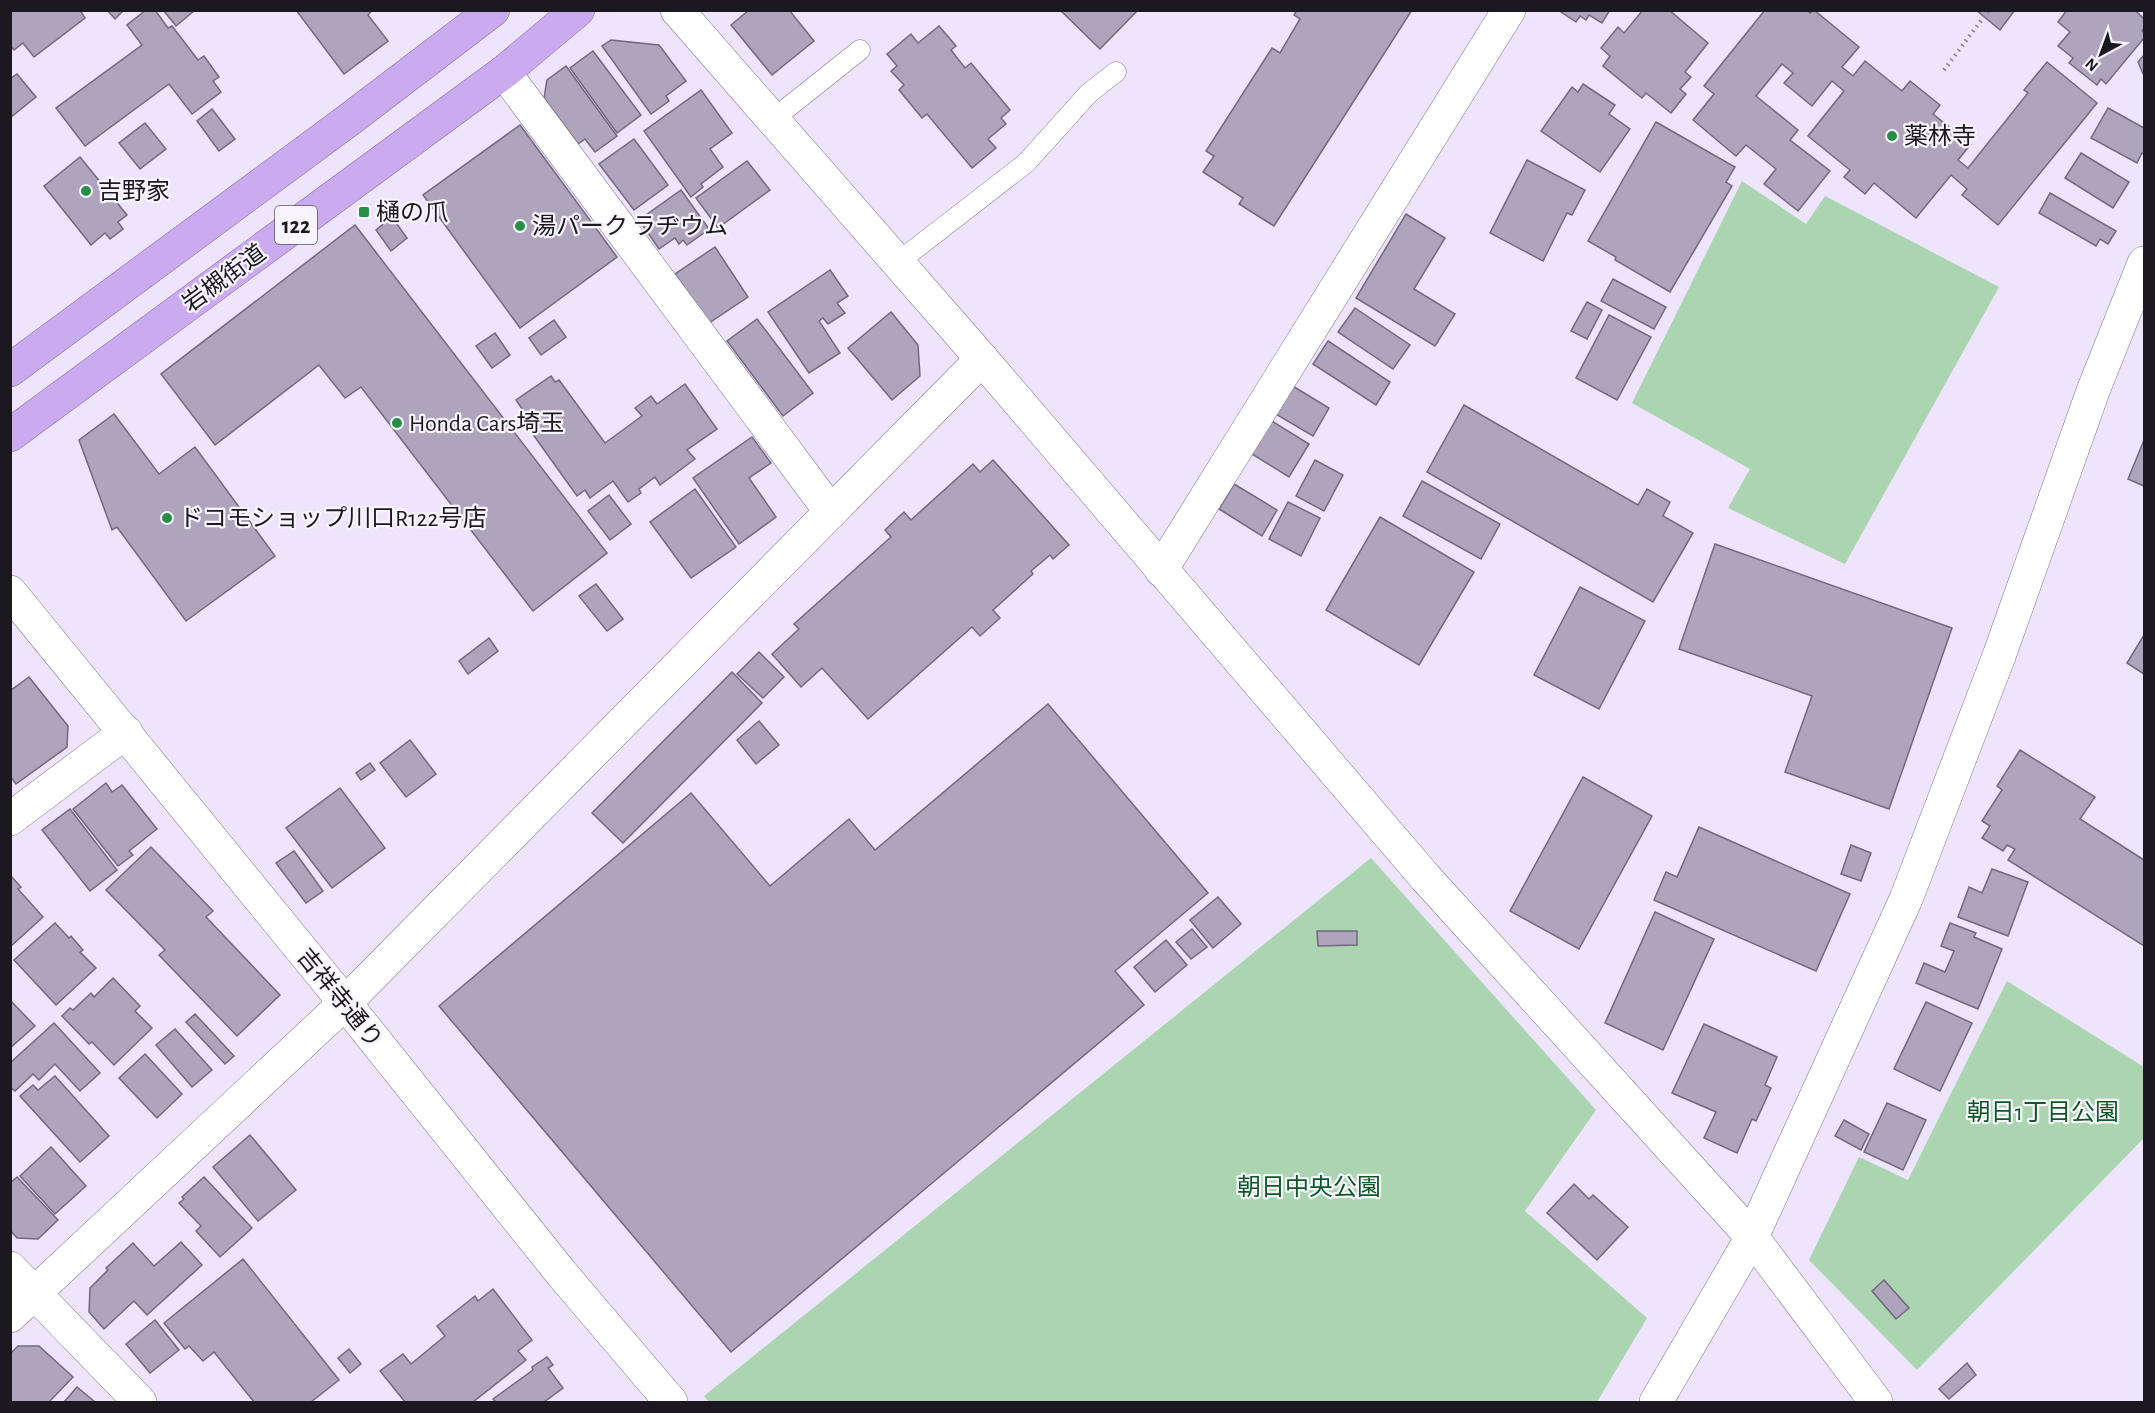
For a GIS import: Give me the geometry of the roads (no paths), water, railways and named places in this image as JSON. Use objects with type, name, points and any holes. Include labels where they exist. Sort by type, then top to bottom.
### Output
[{"type":"highway","name":"122","points":[[10,370],[341,126],[493,10]]},
{"type":"highway","name":"岩槻街道","points":[[10,435],[504,72],[578,10]]},
{"type":"street","points":[[676,10],[982,359],[1425,877],[1752,1237],[1876,1402]]},
{"type":"street","points":[[1161,570],[1509,10]]},
{"type":"street","points":[[504,72],[831,512]]},
{"type":"street","points":[[1656,1402],[1752,1237],[1906,899],[1999,656],[2093,391],[2145,263]]},
{"type":"street","points":[[10,1316],[345,1003],[982,359]]},
{"type":"street","name":"吉祥寺通り","points":[[10,592],[345,1003],[561,1274],[671,1402]]},
{"type":"street","points":[[10,819],[126,732]]},
{"type":"street","points":[[10,1268],[140,1402]]},
{"type":"lane","points":[[772,120],[860,50]]},
{"type":"lane","points":[[897,263],[1026,164],[1089,93],[1116,72]]},
{"type":"place","name":"薬林寺","points":[[1892,136]]},
{"type":"place","name":"吉野家","points":[[86,191]]},
{"type":"place","name":"樋の爪","points":[[364,212]]},
{"type":"place","name":"湯パーク ラヂウム","points":[[520,226]]},
{"type":"place","name":"Honda Cars埼玉","points":[[397,423]]},
{"type":"place","name":"ドコモショップ川口R122号店","points":[[167,518]]},
{"type":"park label","name":"朝日1丁目公園","points":[[2043,1112]]},
{"type":"park label","name":"朝日中央公園","points":[[1309,1187]]}]
